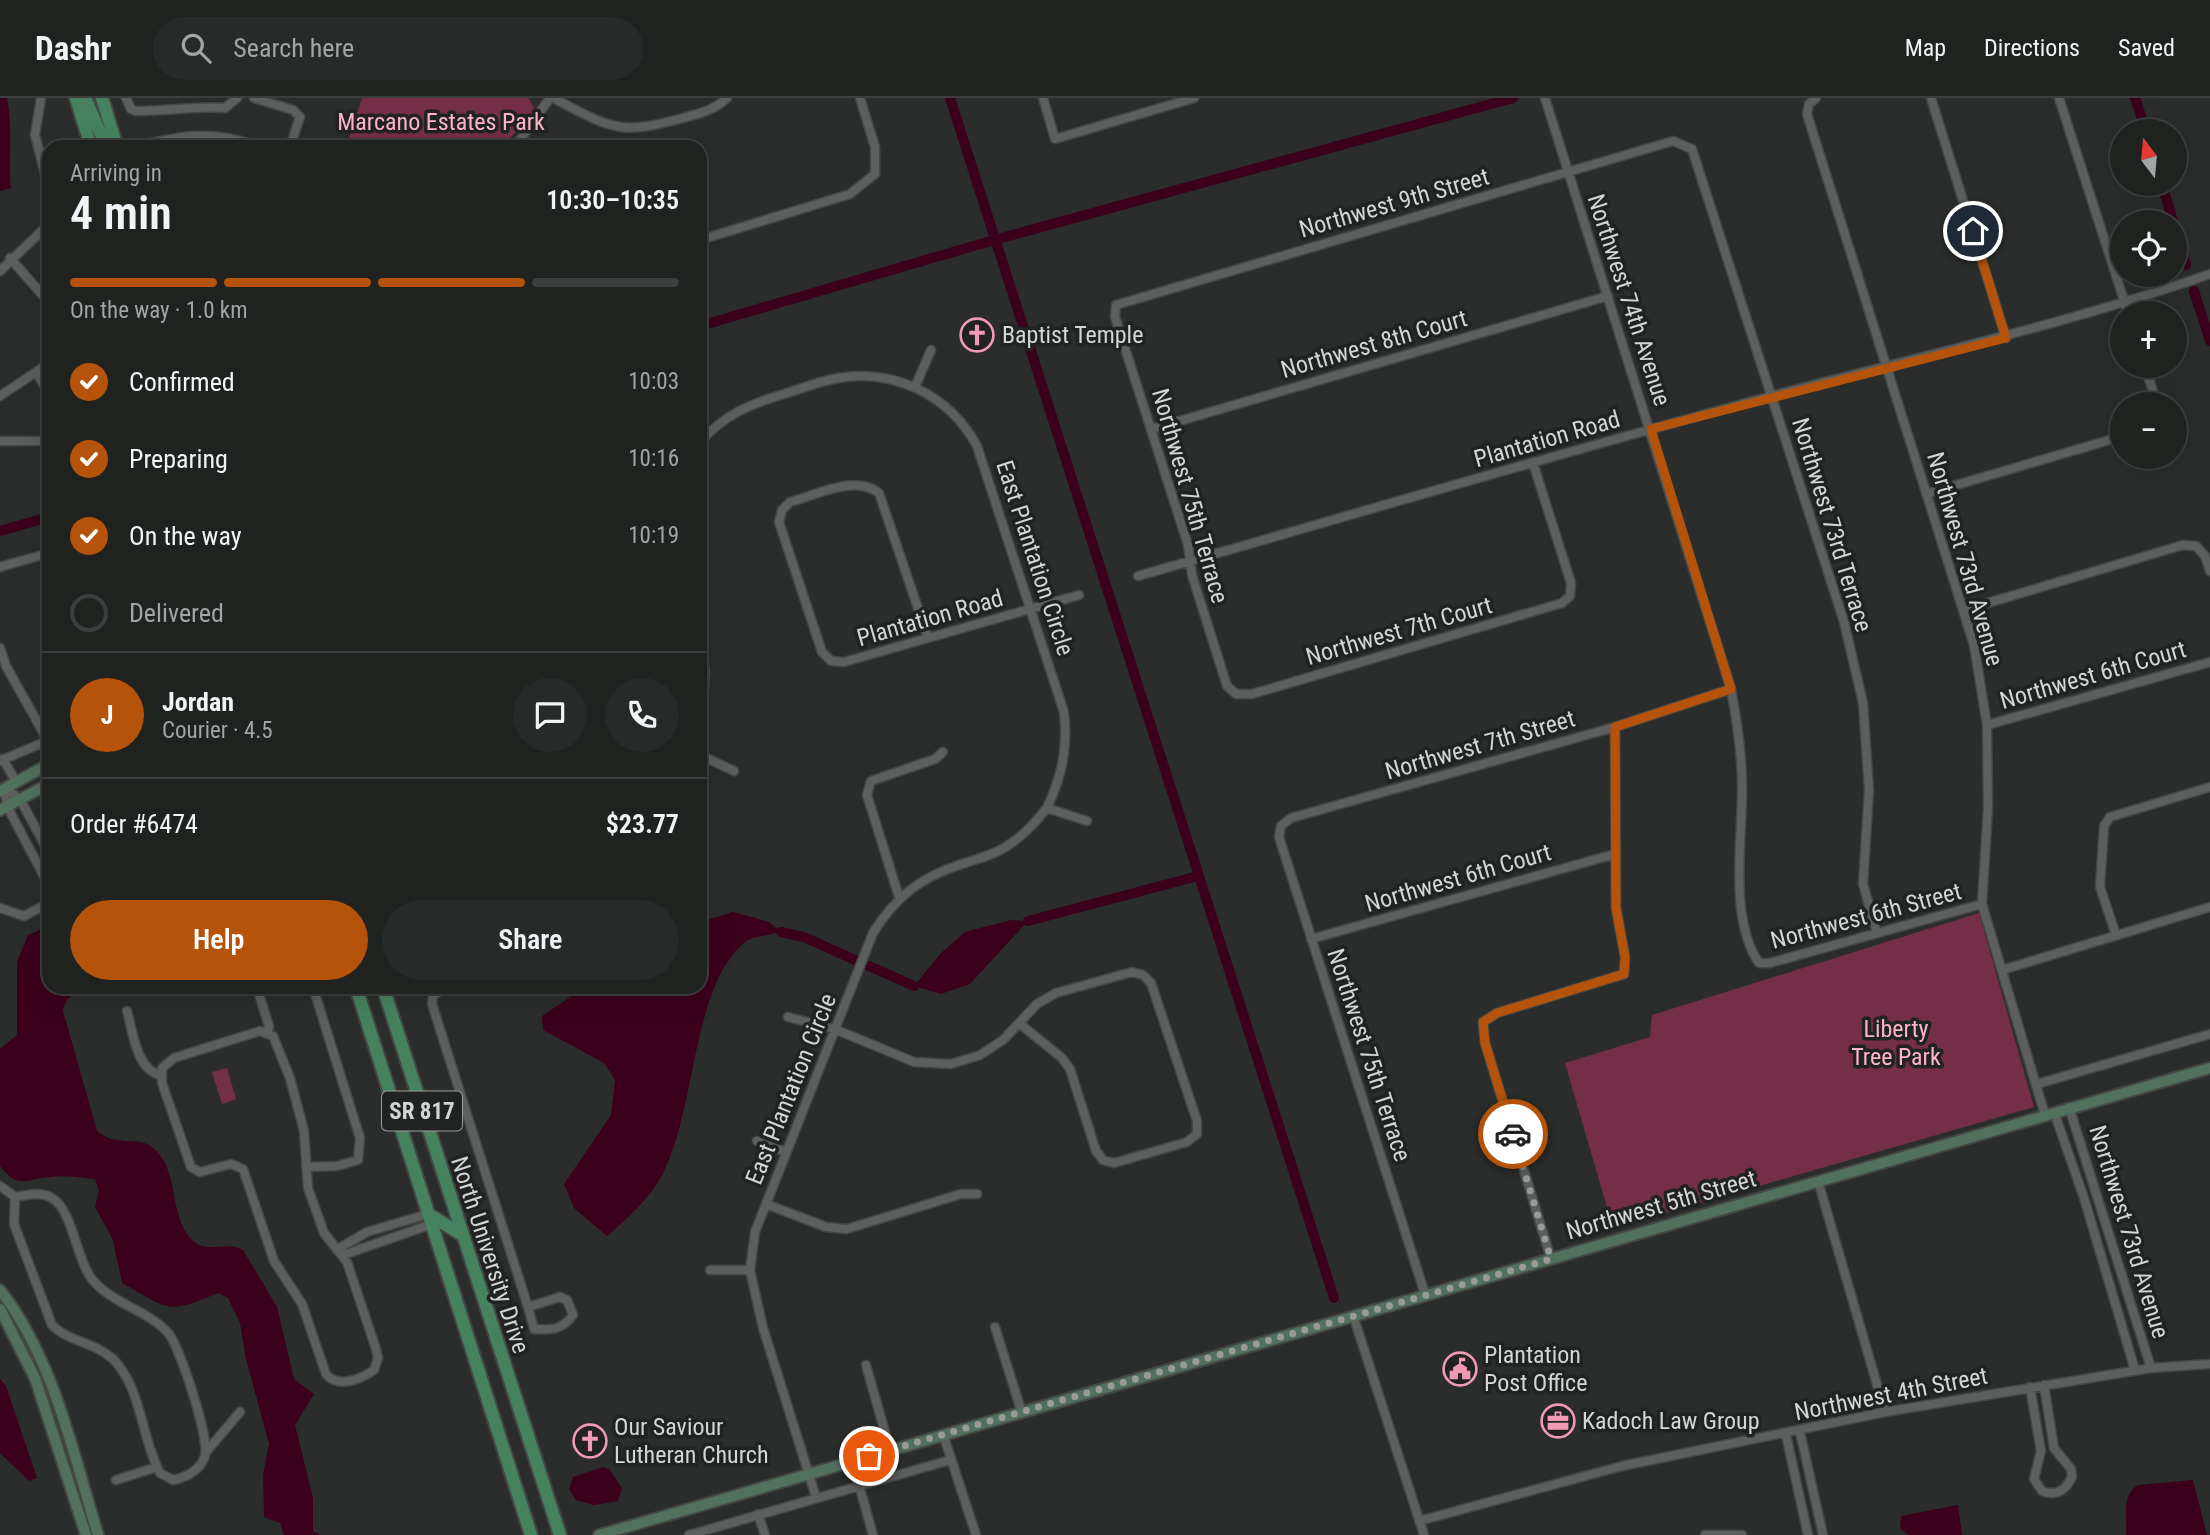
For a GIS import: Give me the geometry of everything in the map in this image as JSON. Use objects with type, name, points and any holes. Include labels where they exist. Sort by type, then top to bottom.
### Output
[{"type":"main road","points":[[76,98],[89,140]]},
{"type":"main road","points":[[85,98],[102,137],[106,140]]},
{"type":"main road","points":[[102,98],[114,140]]},
{"type":"main road","name":"North University Drive","points":[[358,994],[531,1535]]},
{"type":"main road","name":"North University Drive","points":[[385,994],[560,1535]]},
{"type":"main road","points":[[430,1219],[462,1234]]},
{"type":"street","points":[[41,98],[34,135],[42,157]]},
{"type":"street","points":[[126,98],[131,109],[172,112],[189,106],[225,108],[237,98]]},
{"type":"street","points":[[254,98],[293,110],[300,117],[292,140]]},
{"type":"street","points":[[521,140],[552,98],[598,122],[627,130],[644,129],[715,109],[727,98]]},
{"type":"street","points":[[707,238],[850,194],[875,174],[875,147],[860,98]]},
{"type":"street","points":[[1042,98],[1055,139],[1194,98]]},
{"type":"street","name":"Northwest 74th Avenue","points":[[1545,98],[1731,689],[1742,785],[1738,865],[1741,902],[1754,955],[1759,963]]},
{"type":"street","points":[[1931,98],[2006,338]]},
{"type":"street","points":[[2059,98],[2123,301]]},
{"type":"street","name":"Northwest 73rd Avenue","points":[[1813,101],[1807,114],[1974,645],[1987,725],[1988,808],[1982,904],[2037,1084],[2084,1198],[2135,1370]]},
{"type":"street","points":[[163,140],[210,134],[234,140]]},
{"type":"street","name":"Northwest 9th Street","points":[[1116,305],[1673,141],[1683,143]]},
{"type":"street","name":"Northwest 73rd Terrace","points":[[1683,143],[1692,149],[1844,622],[1863,702],[1869,790],[1863,884],[1877,933]]},
{"type":"street","points":[[0,271],[10,258],[42,230]]},
{"type":"street","points":[[10,258],[42,294]]},
{"type":"street","name":"Plantation Road","points":[[2133,301],[2210,274]]},
{"type":"street","name":"Northwest 8th Court","points":[[1152,429],[1608,296]]},
{"type":"street","name":"Northwest 75th Terrace","points":[[1116,305],[1115,317],[1152,429],[1191,561],[1192,575],[1227,686],[1236,694]]},
{"type":"street","name":"Plantation Road","points":[[1138,576],[1651,429],[2006,338],[2110,308]]},
{"type":"street","points":[[915,387],[931,350]]},
{"type":"street","points":[[0,396],[42,368]]},
{"type":"street","points":[[36,372],[42,382]]},
{"type":"street","name":"East Plantation Circle","points":[[707,436],[729,416],[753,403],[837,378],[868,375],[915,387],[951,410],[965,424],[977,446],[1032,608],[1064,712],[1067,738],[1061,779],[1048,808],[1028,832],[1002,849],[937,872],[899,897],[873,933],[837,1030],[785,1152],[755,1232],[750,1270],[763,1328],[816,1497]]},
{"type":"street","points":[[1928,493],[2110,440]]},
{"type":"street","points":[[0,441],[42,441]]},
{"type":"street","name":"Northwest 7th Court","points":[[1236,694],[1252,694],[1562,603],[1570,596],[1571,583],[1533,463]]},
{"type":"street","name":"Plantation Road","points":[[928,638],[879,493],[868,484],[856,484],[790,502],[782,510],[779,522],[822,652],[831,661],[844,662],[1079,595]]},
{"type":"street","points":[[1964,610],[2183,545],[2196,546],[2205,556],[2210,571]]},
{"type":"street","points":[[0,567],[42,555]]},
{"type":"street","points":[[0,648],[5,666],[42,730]]},
{"type":"street","name":"Northwest 6th Court","points":[[1987,725],[2210,662]]},
{"type":"street","name":"Northwest 7th Street","points":[[1282,827],[1291,818],[1615,727],[1731,689]]},
{"type":"street","points":[[1551,1259],[1485,1043],[1483,1022],[1497,1013],[1624,974],[1625,957],[1616,908],[1615,727]]},
{"type":"street","points":[[16,782],[2,760],[16,757],[42,743]]},
{"type":"street","points":[[899,897],[867,795],[871,781],[935,759],[943,752]]},
{"type":"street","points":[[707,758],[734,771]]},
{"type":"street","points":[[3,789],[42,768]]},
{"type":"street","points":[[2116,935],[2100,887],[2104,826],[2110,817],[2210,787]]},
{"type":"street","points":[[4,808],[42,788]]},
{"type":"street","points":[[3,789],[20,799],[42,840]]},
{"type":"street","points":[[3,789],[4,808],[42,871]]},
{"type":"street","points":[[1048,808],[1087,821]]},
{"type":"street","name":"Northwest 75th Terrace","points":[[1282,827],[1279,837],[1425,1294]]},
{"type":"street","name":"Northwest 6th Court","points":[[1311,939],[1615,854]]},
{"type":"street","name":"Northwest 6th Street","points":[[1759,963],[1770,964],[1982,904]]},
{"type":"street","points":[[0,908],[24,916],[42,907]]},
{"type":"street","points":[[2003,970],[2210,907]]},
{"type":"street","points":[[788,1017],[837,1030],[914,1062],[951,1063],[980,1055],[1003,1040],[1019,1023],[1037,1004],[1056,993],[1132,972],[1143,975],[1151,983],[1197,1121],[1196,1134],[1187,1142],[1114,1163],[1103,1160],[1096,1151],[1070,1069],[1062,1058],[1019,1023]]},
{"type":"street","points":[[259,994],[269,1026],[268,1033]]},
{"type":"street","points":[[306,1167],[349,1163],[358,1160],[360,1152],[360,1138],[315,994]]},
{"type":"street","name":"North University Drive","points":[[436,994],[432,1004],[527,1307],[534,1329],[551,1330],[565,1326],[573,1315],[567,1300],[560,1297],[527,1307]]},
{"type":"street","points":[[127,1011],[142,1061],[152,1073],[160,1075]]},
{"type":"street","points":[[268,1033],[277,1043],[290,1078],[307,1148],[308,1188],[324,1233],[340,1252],[359,1296],[378,1358],[374,1370],[341,1382],[326,1374],[302,1304],[278,1270],[243,1169],[232,1164],[200,1172],[191,1167],[160,1075],[162,1068],[174,1058],[248,1034],[268,1033]]},
{"type":"street","points":[[2037,1084],[2210,1034]]},
{"type":"street","name":"Northwest 5th Street","points":[[599,1535],[2210,1068]]},
{"type":"street","name":"Northwest 73rd Avenue","points":[[2069,1107],[2151,1368]]},
{"type":"street","points":[[757,1141],[785,1152]]},
{"type":"street","points":[[1818,1181],[1885,1412]]},
{"type":"street","points":[[0,1186],[16,1197],[36,1194],[53,1198],[62,1208],[85,1267],[96,1284],[167,1332],[173,1340],[204,1432],[206,1452]]},
{"type":"street","points":[[766,1204],[826,1227],[847,1229],[961,1194],[977,1194]]},
{"type":"street","points":[[16,1197],[13,1224],[52,1325],[63,1334],[93,1345],[112,1358],[128,1377],[157,1467],[166,1477],[181,1478],[192,1474],[206,1452],[240,1412]]},
{"type":"street","points":[[340,1252],[360,1235],[430,1219]]},
{"type":"street","points":[[340,1252],[389,1237],[430,1219]]},
{"type":"street","points":[[386,1227],[389,1237]]},
{"type":"street","points":[[710,1270],[750,1270]]},
{"type":"street","points":[[0,1290],[25,1329],[48,1376],[98,1535]]},
{"type":"street","points":[[0,1309],[34,1378],[86,1535]]},
{"type":"street","points":[[1353,1315],[1424,1535]]},
{"type":"street","points":[[995,1327],[1022,1413]]},
{"type":"street","name":"Northwest 4th Street","points":[[1419,1521],[1622,1466],[1786,1435],[1885,1412],[2135,1370],[2210,1364]]},
{"type":"street","points":[[866,1365],[890,1450]]},
{"type":"street","points":[[2030,1387],[2041,1451],[2034,1479],[2042,1491],[2054,1493],[2064,1489],[2072,1477],[2071,1469],[2054,1448],[2043,1385]]},
{"type":"street","points":[[1800,1432],[1824,1535]]},
{"type":"street","points":[[943,1434],[976,1535]]},
{"type":"street","points":[[1786,1435],[1808,1535]]},
{"type":"street","points":[[689,1535],[950,1460]]},
{"type":"street","points":[[116,1480],[157,1467]]},
{"type":"street","points":[[859,1485],[873,1535]]},
{"type":"street","points":[[758,1514],[765,1535]]},
{"type":"street","points":[[1705,1535],[1742,1535]]},
{"type":"green space","name":"Marcano Estates Park","points":[[362,98],[528,98],[535,109],[509,140],[348,140]]},
{"type":"green space","name":"Liberty Tree Park","points":[[1979,913],[2034,1107],[1613,1228],[1565,1063],[1650,1037],[1652,1015]]},
{"type":"green space","points":[[227,1068],[236,1099],[222,1104],[212,1072]]},
{"type":"shaded area","points":[[0,98],[7,98],[9,109],[11,188],[0,191]]},
{"type":"shaded area","points":[[733,912],[769,922],[781,932],[748,940],[727,963],[714,989],[704,1019],[673,1150],[661,1177],[644,1201],[607,1236],[574,1208],[564,1184],[611,1115],[615,1080],[604,1063],[543,1030],[542,1016],[575,994],[707,994],[707,920]]},
{"type":"shaded area","points":[[1011,920],[1028,921],[970,984],[941,994],[914,986],[940,954],[965,932]]},
{"type":"shaded area","points":[[42,929],[42,994],[75,994],[69,998],[63,1011],[97,1131],[112,1139],[139,1142],[152,1147],[167,1167],[180,1218],[192,1240],[204,1246],[231,1246],[243,1250],[277,1307],[294,1379],[314,1394],[295,1425],[313,1498],[313,1531],[321,1535],[284,1535],[280,1523],[264,1517],[263,1474],[269,1444],[246,1359],[240,1323],[228,1298],[218,1293],[188,1305],[168,1306],[122,1283],[113,1240],[95,1207],[99,1190],[95,1179],[61,1176],[18,1181],[0,1166],[0,1049],[17,1035],[17,962],[28,935]]},
{"type":"shaded area","points":[[0,1379],[6,1386],[37,1478],[29,1481],[0,1453]]},
{"type":"shaded area","points":[[603,1467],[609,1469],[622,1488],[618,1501],[594,1505],[576,1500],[569,1489],[573,1477]]},
{"type":"shaded area","points":[[2193,1480],[2207,1535],[2126,1535],[2127,1501],[2132,1490],[2138,1485]]},
{"type":"shaded area","points":[[1958,1505],[1962,1535],[1909,1535],[1900,1529],[1901,1516]]},
{"type":"waterway","points":[[950,98],[1334,1298]]},
{"type":"waterway","points":[[707,324],[994,240],[1513,98]]},
{"type":"waterway","points":[[2135,98],[2142,119]]},
{"type":"waterway","points":[[2165,196],[2170,210]]},
{"type":"waterway","points":[[2194,291],[2210,341]]},
{"type":"waterway","points":[[0,531],[42,519]]},
{"type":"waterway","points":[[1028,921],[1198,876]]},
{"type":"waterway","points":[[781,932],[804,937],[855,960]]},
{"type":"waterway","points":[[869,966],[914,986]]},
{"type":"way so far","points":[[869,1456],[1551,1259],[1513,1134]]},
{"type":"place","name":"Baptist Temple","points":[[977,335]]},
{"type":"place","name":"Plantation Post Office","points":[[1460,1369]]},
{"type":"place","name":"Kadoch Law Group","points":[[1558,1421]]},
{"type":"place","name":"Our Saviour Lutheran Church","points":[[590,1441]]},
{"type":"route","points":[[1513,1134],[1485,1043],[1483,1022],[1497,1013],[1624,974],[1625,957],[1616,908],[1615,727],[1731,689],[1651,429],[2006,338],[1973,231]]}]
